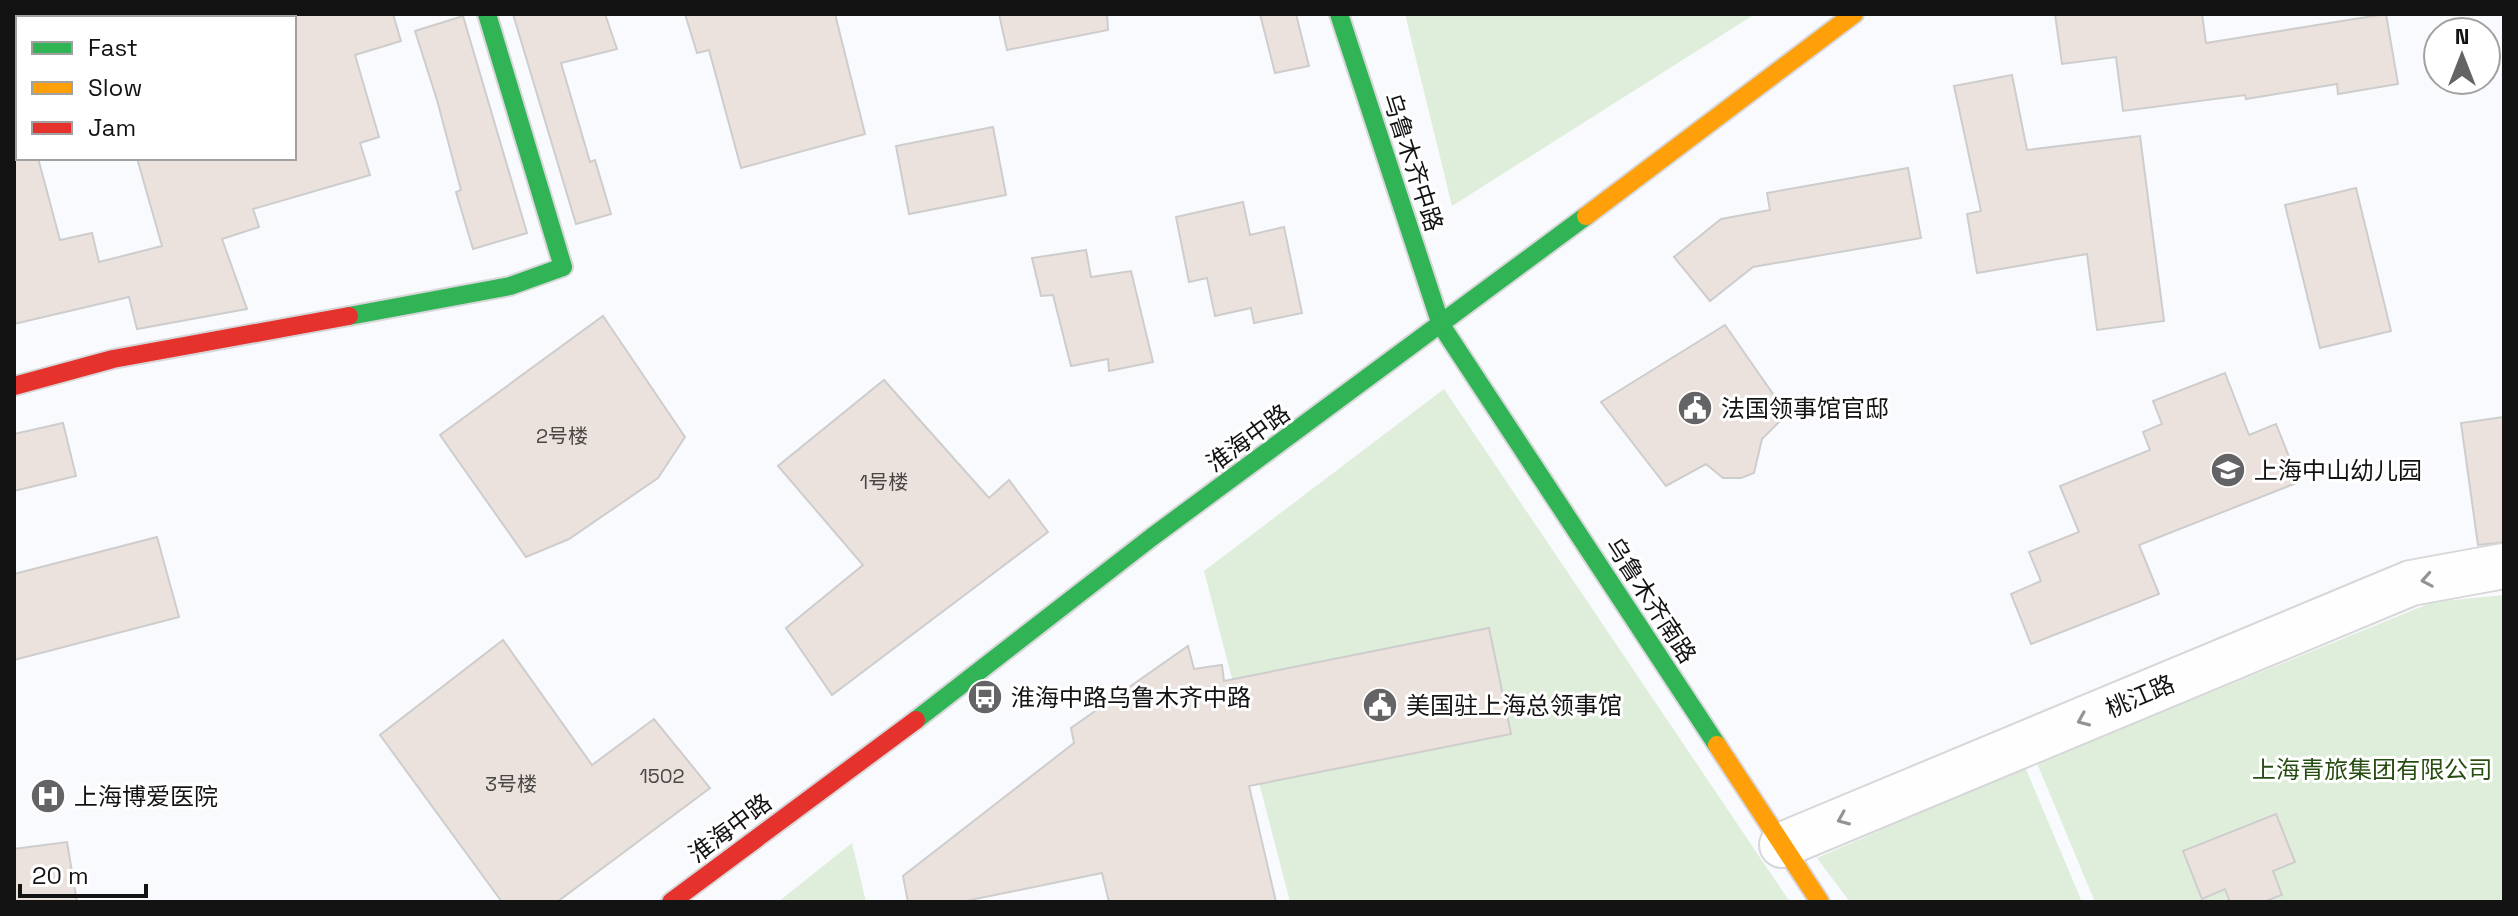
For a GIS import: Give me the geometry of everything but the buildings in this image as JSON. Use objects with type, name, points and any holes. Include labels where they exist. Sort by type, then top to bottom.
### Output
[{"type":"street","points":[[14,386],[113,359],[510,286],[563,267],[487,14]]},
{"type":"street","name":"乌鲁木齐中路","points":[[1339,14],[1441,325]]},
{"type":"street","name":"淮海中路","points":[[671,902],[976,675],[1152,537],[1441,325],[1854,14]]},
{"type":"street","name":"乌鲁木齐南路","points":[[1441,325],[1820,902]]},
{"type":"street","name":"桃江路","points":[[1782,845],[2411,583],[2504,566]]},
{"type":"green space","points":[[1405,14],[1755,14],[1452,206]]},
{"type":"green space","points":[[1444,389],[1790,902],[1290,902],[1204,571]]},
{"type":"green space","name":"上海青旅集团有限公司","points":[[2504,595],[2504,902],[2095,902],[2037,763],[2433,602]]},
{"type":"green space","points":[[2025,767],[2082,902],[1850,902],[1817,858]]},
{"type":"green space","points":[[852,843],[866,902],[778,902]]},
{"type":"traffic: fast","points":[[349,316],[510,286],[563,267],[487,14]]},
{"type":"traffic: fast","points":[[1339,14],[1441,325],[1717,745]]},
{"type":"traffic: fast","points":[[916,720],[1152,537],[1586,216]]},
{"type":"traffic: slow","points":[[1586,216],[1854,14]]},
{"type":"traffic: slow","points":[[1717,745],[1820,902]]},
{"type":"traffic: jam","points":[[14,386],[113,359],[349,316]]},
{"type":"traffic: jam","points":[[671,902],[916,720]]},
{"type":"place","name":"法国领事馆官邸","points":[[1695,408]]},
{"type":"place","name":"上海中山幼儿园","points":[[2228,470]]},
{"type":"place","name":"淮海中路乌鲁木齐中路","points":[[985,697]]},
{"type":"place","name":"美国驻上海总领事馆","points":[[1380,705]]},
{"type":"place","name":"上海博爱医院","points":[[48,796]]}]
